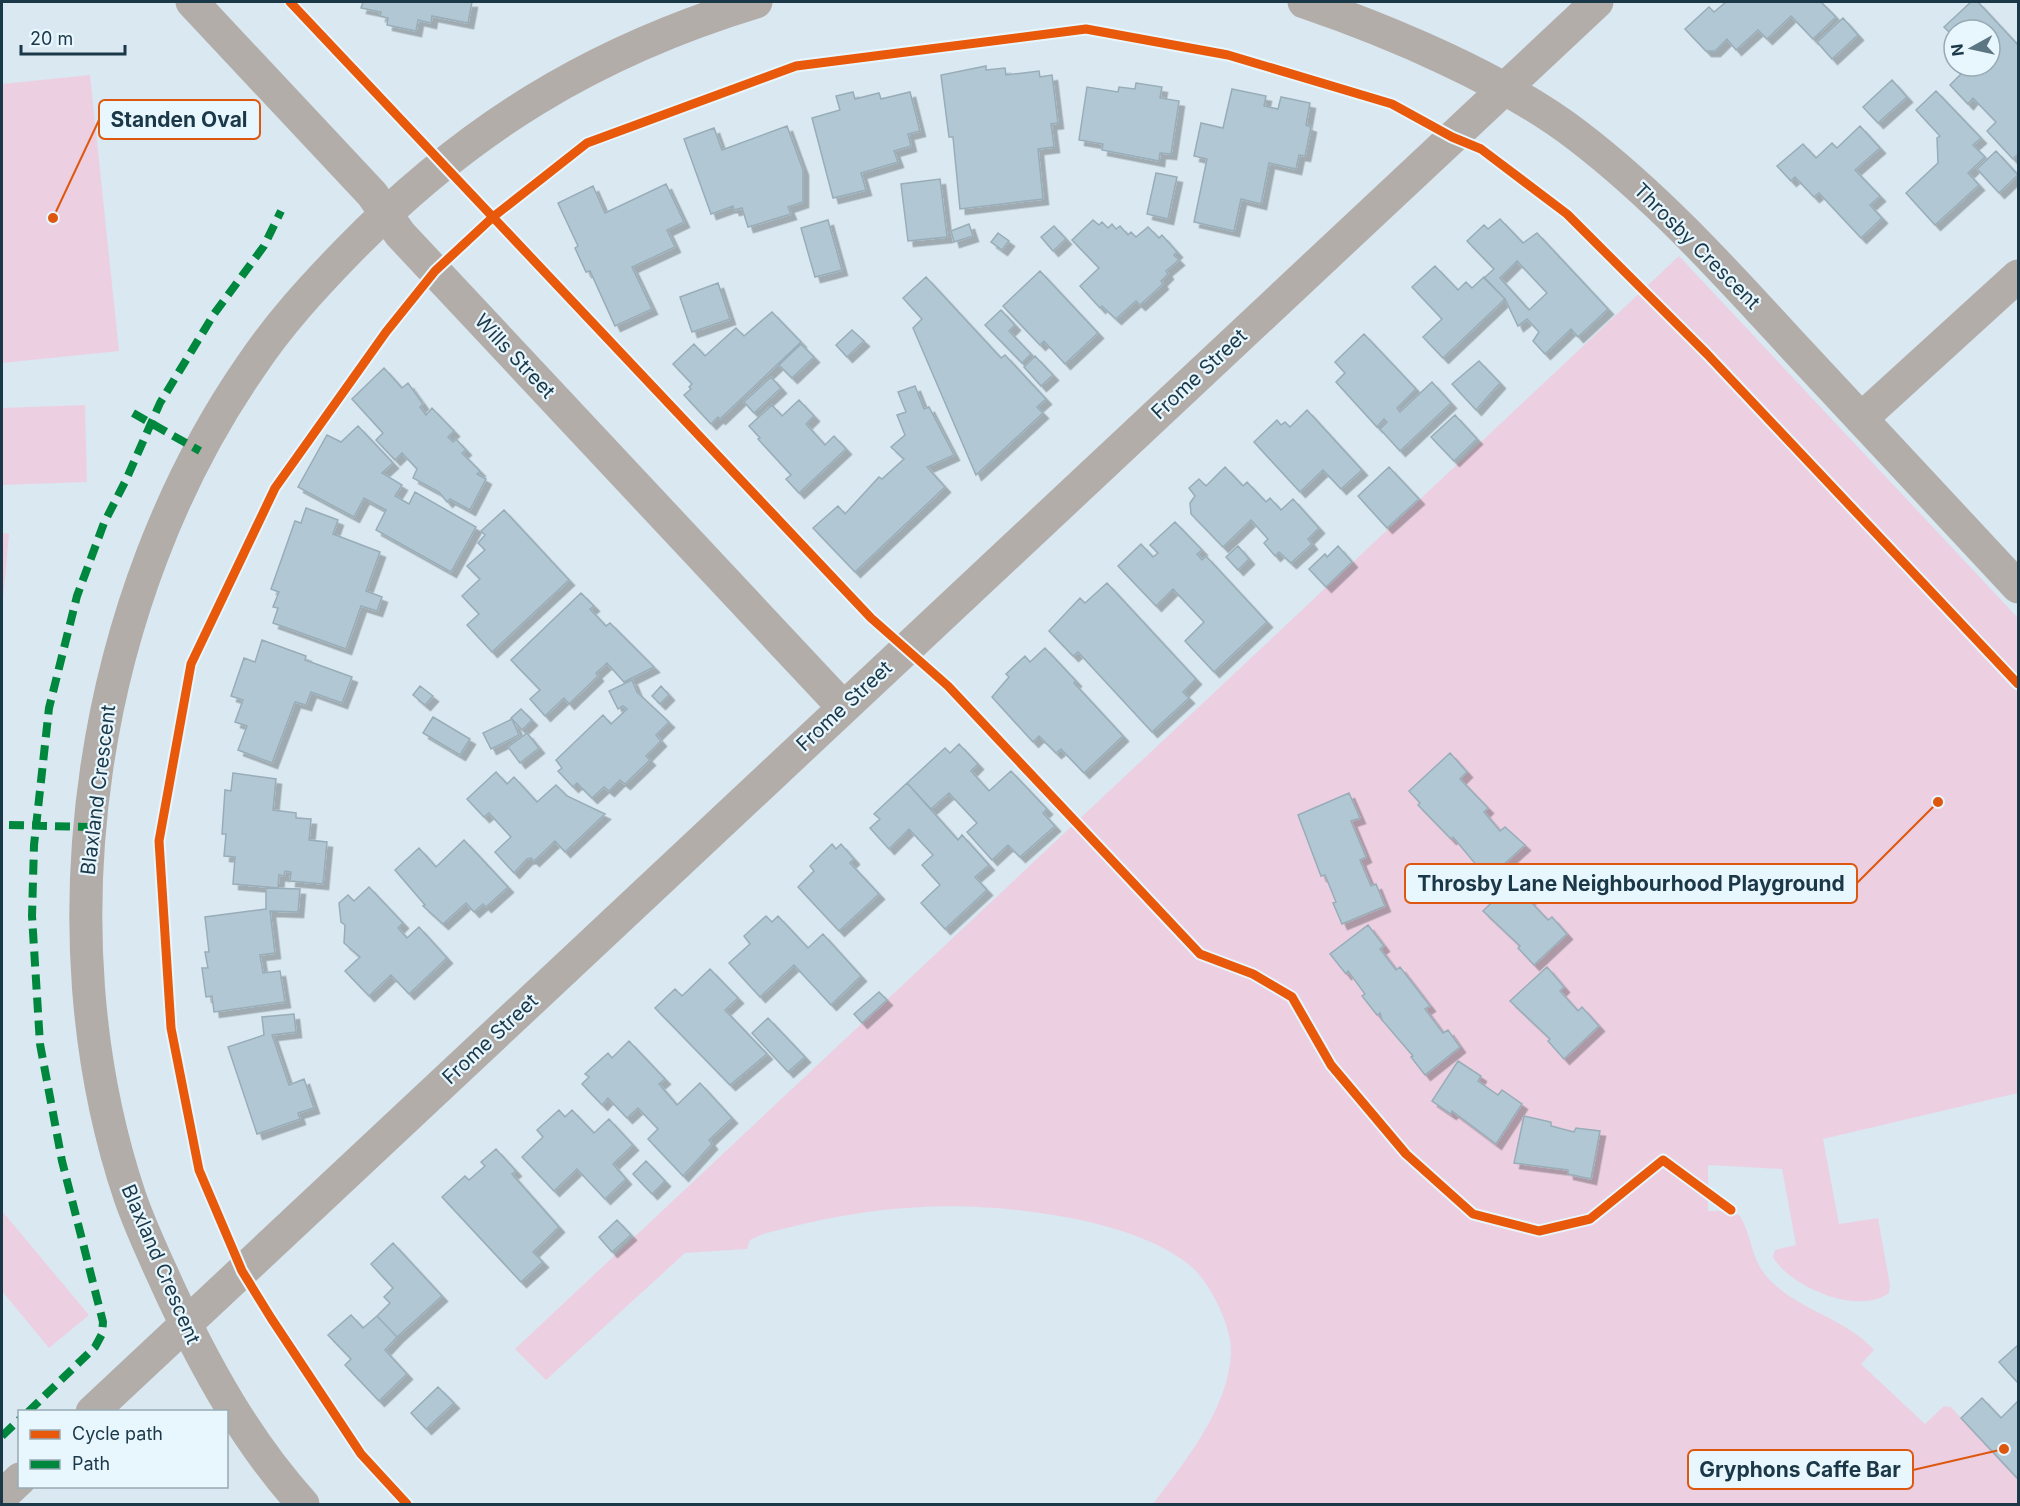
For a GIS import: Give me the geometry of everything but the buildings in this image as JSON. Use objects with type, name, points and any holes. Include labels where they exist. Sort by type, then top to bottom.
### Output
[{"type":"street","name":"Wills Street","points":[[192,2],[372,194],[400,234],[843,707]]},
{"type":"street","points":[[385,213],[473,140],[551,89],[632,47],[756,2]]},
{"type":"street","name":"Throsby Crescent","points":[[1304,2],[1389,35],[1504,90],[1578,136],[1683,227],[2019,587]]},
{"type":"street","name":"Frome Street","points":[[94,1410],[185,1322],[1597,2]]},
{"type":"street","name":"Blaxland Crescent","points":[[303,1504],[246,1431],[211,1374],[185,1322],[131,1199],[111,1127],[97,1057],[89,961],[87,877],[90,827],[104,723],[118,658],[142,583],[167,519],[201,450],[236,387],[288,315],[385,213]]},
{"type":"street","points":[[1861,419],[2019,276]]},
{"type":"street","points":[[2,1496],[18,1481]]},
{"type":"shaded area","points":[[90,75],[119,351],[2,363],[2,84]]},
{"type":"shaded area","points":[[1679,256],[2018,618],[2018,1093],[1823,1139],[1839,1224],[1878,1218],[1890,1285],[1889,1293],[1876,1299],[1843,1300],[1826,1295],[1794,1279],[1773,1257],[1775,1250],[1796,1245],[1782,1169],[1708,1165],[1708,1211],[1730,1211],[1740,1216],[1758,1264],[1768,1278],[1793,1299],[1849,1329],[1874,1350],[1861,1364],[1925,1424],[1944,1406],[1951,1407],[2018,1479],[2018,1504],[1153,1504],[1203,1434],[1222,1395],[1231,1353],[1226,1323],[1220,1308],[1196,1271],[1172,1253],[1141,1238],[1105,1226],[1027,1211],[954,1206],[883,1210],[822,1220],[763,1234],[750,1240],[747,1249],[685,1253],[546,1380],[515,1349]]},
{"type":"shaded area","points":[[85,405],[87,482],[2,485],[2,408]]},
{"type":"shaded area","points":[[2,533],[9,534],[2,612]]},
{"type":"shaded area","points":[[2,1211],[89,1315],[49,1348],[2,1291]]},
{"type":"marked path","points":[[30,1410],[95,1347],[102,1334],[103,1322],[62,1161],[40,1044],[32,916],[34,845],[49,708],[77,596],[104,523],[160,403],[214,314],[264,246],[281,211]]},
{"type":"marked path","points":[[133,413],[200,451]]},
{"type":"marked path","points":[[9,825],[90,827]]},
{"type":"marked path","points":[[2,1436],[18,1421]]},
{"type":"cycle path","points":[[290,2],[871,618],[948,686],[1200,954],[1253,974],[1292,997],[1331,1065],[1406,1154],[1473,1214],[1539,1231],[1590,1219],[1663,1160],[1731,1210]]},
{"type":"cycle path","points":[[407,1504],[361,1454],[271,1318],[242,1271],[199,1170],[171,1028],[159,841],[191,664],[275,488],[386,332],[435,271],[493,217],[587,143],[796,66],[1086,29],[1228,55],[1392,104],[1452,137],[1481,149],[1567,214],[1707,354],[2018,684]]},
{"type":"place","name":"Standen Oval","points":[[53,218]]},
{"type":"place","name":"Throsby Lane Neighbourhood Playground","points":[[1938,802]]},
{"type":"place","name":"Gryphons Caffe Bar","points":[[2004,1449]]}]
